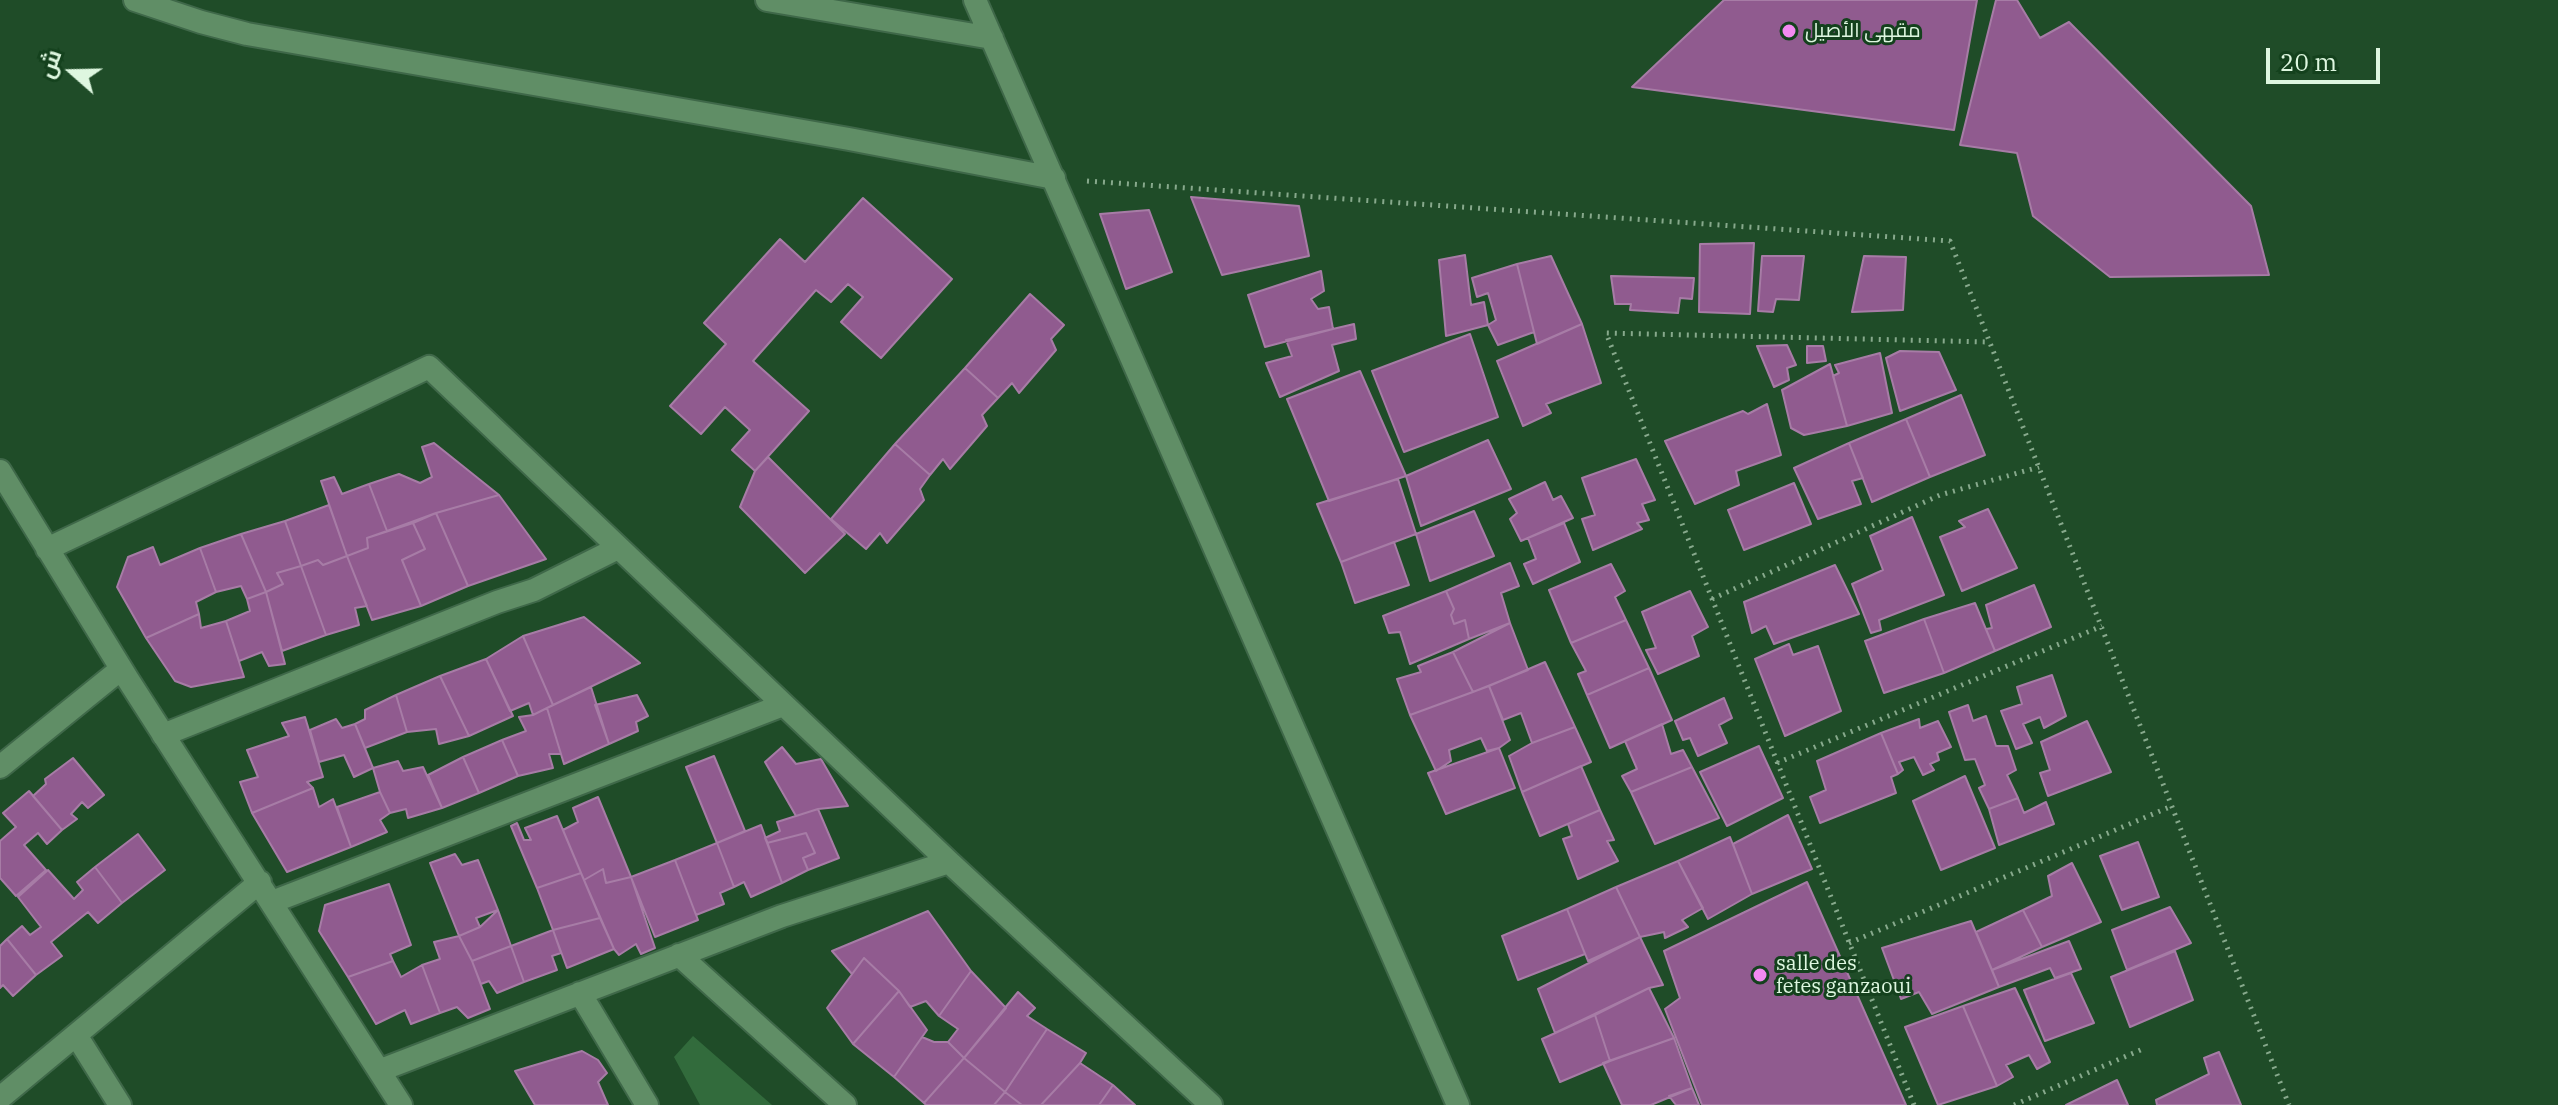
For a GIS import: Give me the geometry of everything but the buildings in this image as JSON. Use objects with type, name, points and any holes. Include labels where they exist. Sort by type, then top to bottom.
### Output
[{"type":"street","points":[[135,0],[247,34],[1054,178]]},
{"type":"street","points":[[767,0],[992,38]]},
{"type":"street","points":[[975,0],[1458,1105]]},
{"type":"street","points":[[47,549],[429,367],[949,862],[1211,1105]]},
{"type":"street","points":[[0,471],[121,669],[401,1105]]},
{"type":"street","points":[[163,735],[534,590],[618,548]]},
{"type":"street","points":[[0,767],[121,669]]},
{"type":"street","points":[[272,902],[783,705]]},
{"type":"street","points":[[381,1070],[679,955],[824,902],[949,862]]},
{"type":"street","points":[[0,1098],[260,882]]},
{"type":"street","points":[[679,955],[845,1105]]},
{"type":"street","points":[[580,993],[647,1105]]},
{"type":"street","points":[[76,1035],[120,1105]]},
{"type":"path","points":[[1054,178],[1950,241],[2289,1105]]},
{"type":"path","points":[[1914,1105],[1606,333],[1990,342]]},
{"type":"path","points":[[1712,599],[1940,495],[2039,467]]},
{"type":"path","points":[[1777,763],[2102,626]]},
{"type":"path","points":[[1849,943],[2172,806]]},
{"type":"path","points":[[2014,1105],[2145,1048]]},
{"type":"green space","points":[[693,1036],[772,1105],[700,1105],[674,1057]]},
{"type":"place","name":"مقهى الأصيل","points":[[1789,31]]},
{"type":"place","name":"salle des fetes ganzaoui","points":[[1760,975]]}]
